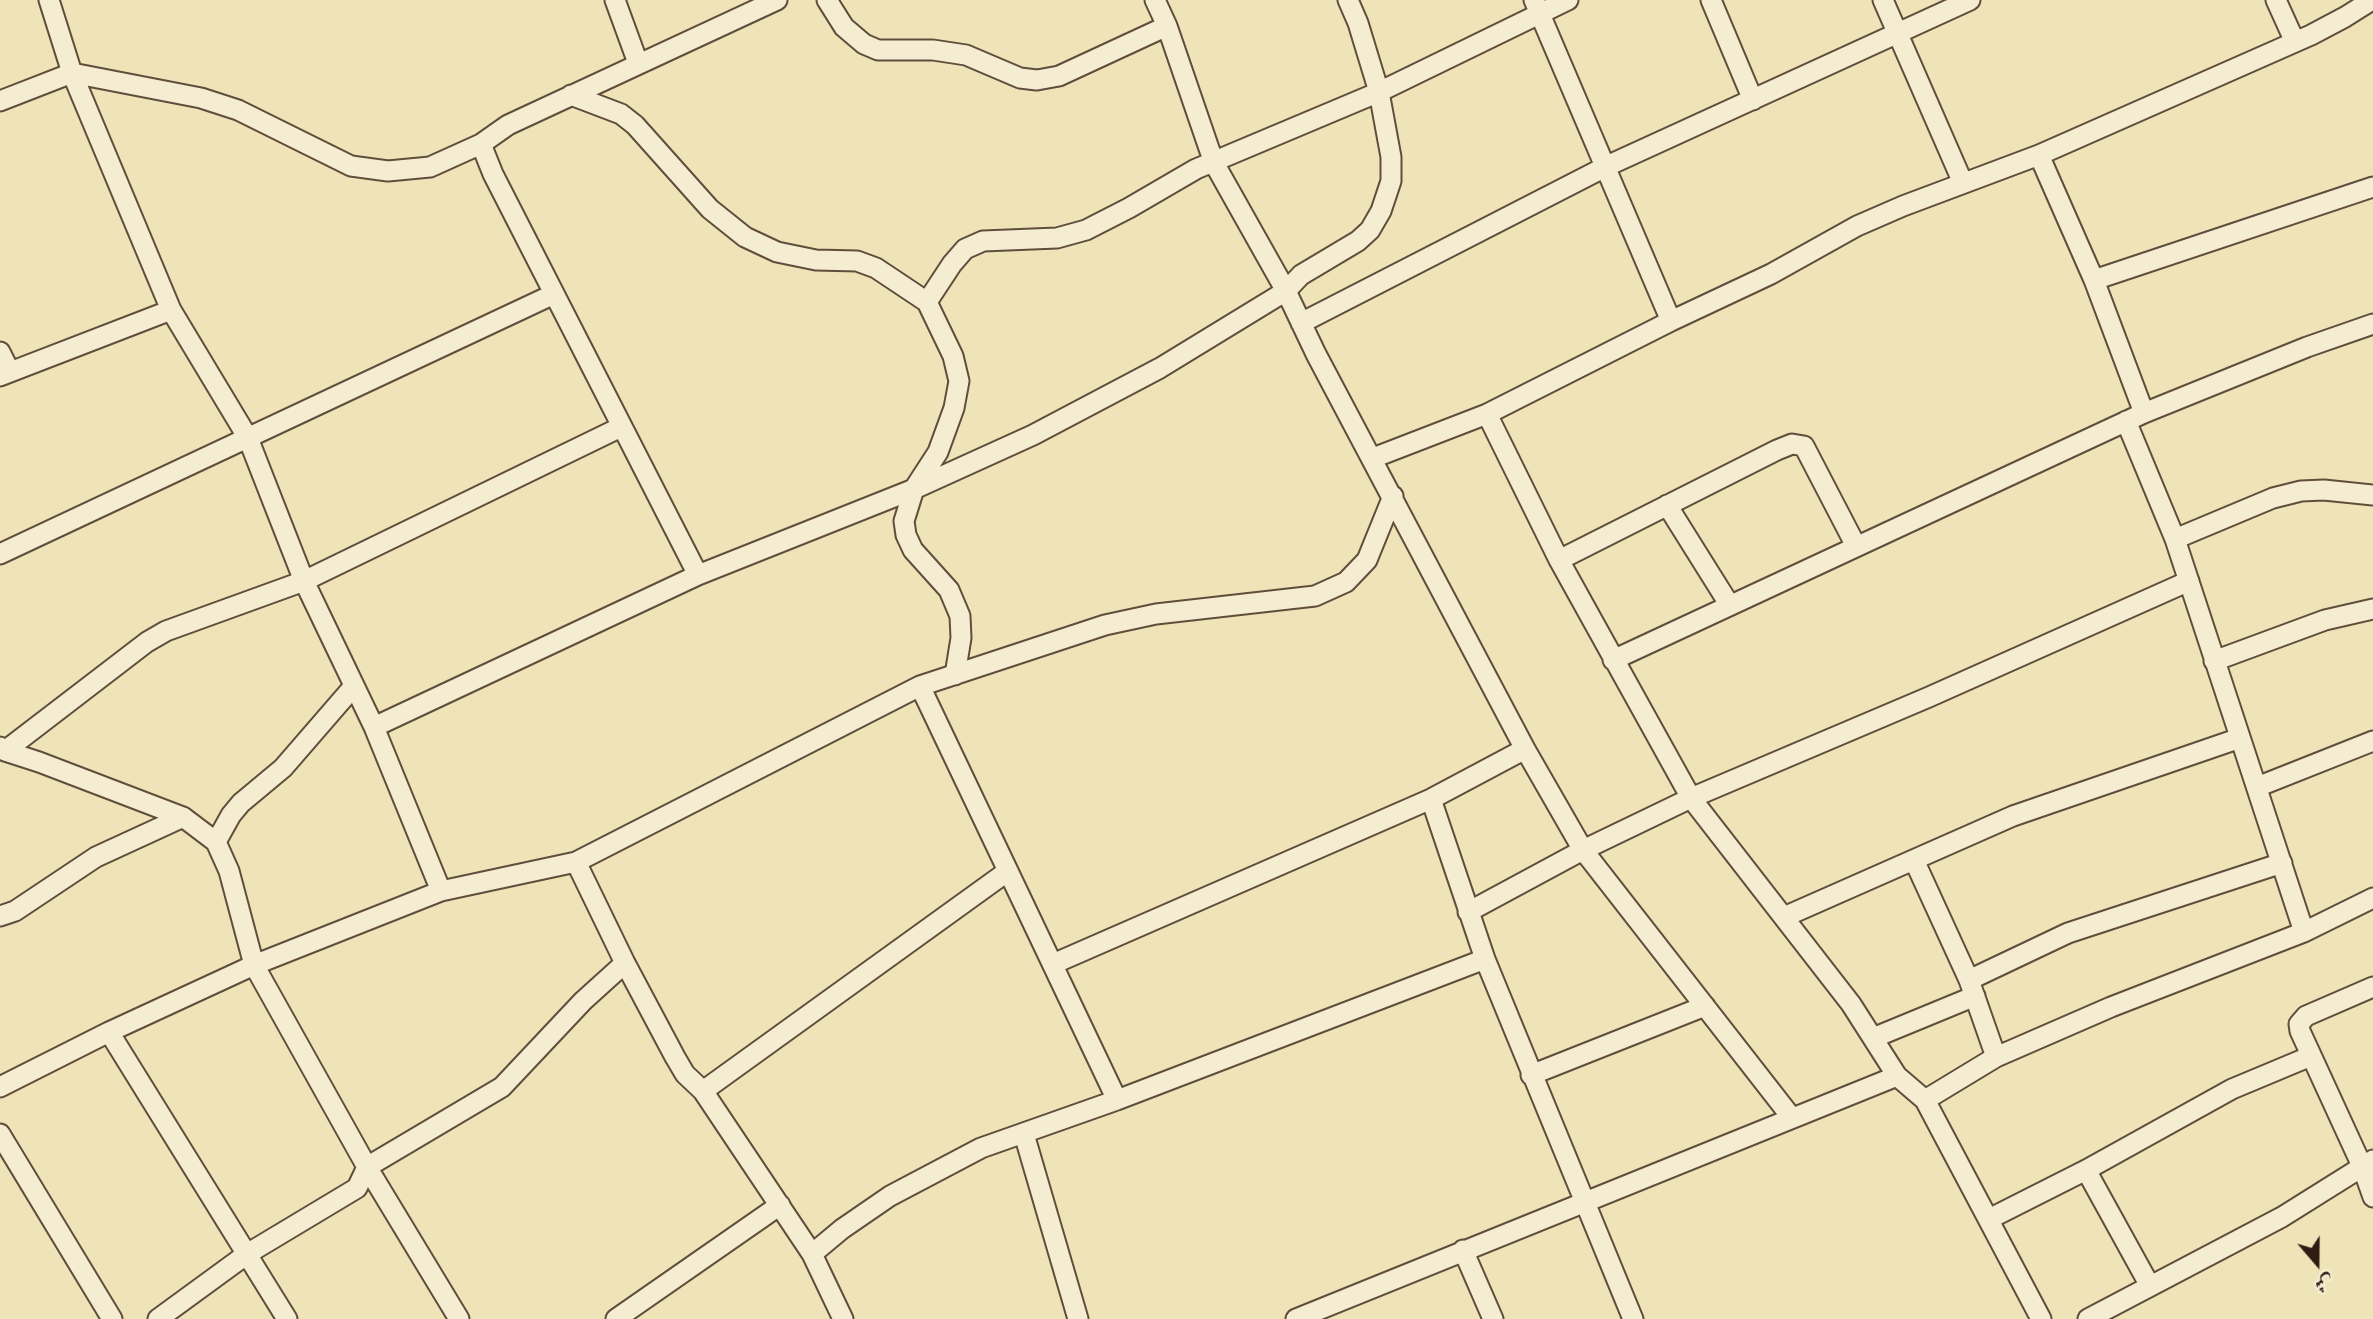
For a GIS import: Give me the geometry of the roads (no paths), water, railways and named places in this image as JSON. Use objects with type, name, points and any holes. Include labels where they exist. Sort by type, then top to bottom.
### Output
[{"type":"street","points":[[49,0],[72,73],[171,310],[248,438],[304,581],[374,727],[441,891]]},
{"type":"street","points":[[615,0],[638,63]]},
{"type":"street","points":[[0,101],[72,73],[201,98],[237,110],[351,166],[388,171],[430,167],[481,145],[508,125],[777,0]]},
{"type":"street","points":[[827,0],[844,27],[864,44],[878,50],[933,50],[966,55],[1020,78],[1037,80],[1059,76],[1167,26]]},
{"type":"street","points":[[1155,0],[1167,26],[1214,163],[1286,291],[1525,749],[1583,850],[1792,1118]]},
{"type":"street","points":[[374,727],[698,575],[914,489],[1032,435],[1124,389],[1286,291],[1301,275],[1358,240],[1370,230],[1381,211],[1391,181],[1391,157],[1379,92],[1358,23],[1348,0]]},
{"type":"street","points":[[927,302],[965,249],[983,241],[1057,239],[1086,230],[1196,169],[1379,92],[1538,6],[1568,0]]},
{"type":"street","points":[[1711,0],[1753,100]]},
{"type":"street","points":[[1883,0],[1963,183]]},
{"type":"street","points":[[1301,323],[1607,166],[1970,0]]},
{"type":"street","points":[[2276,0],[2295,42]]},
{"type":"street","points":[[1373,458],[1487,414],[1771,274],[1857,226],[2039,155],[2295,42],[2346,17],[2372,0]]},
{"type":"street","points":[[1538,6],[1671,321]]},
{"type":"street","points":[[571,95],[621,114],[635,125],[710,209],[745,237],[777,251],[816,260],[856,261],[876,268],[927,302],[953,356],[958,381],[954,408],[938,452],[914,489],[904,521],[906,535],[913,550],[949,590],[960,616],[961,638],[956,675]]},
{"type":"street","points":[[481,145],[493,174],[698,575]]},
{"type":"street","points":[[2039,155],[2094,280],[2144,413]]},
{"type":"street","points":[[2094,280],[2373,187]]},
{"type":"street","points":[[0,554],[554,294]]},
{"type":"street","points":[[0,352],[5,374],[171,310]]},
{"type":"street","points":[[1613,660],[2144,413],[2307,347],[2373,324]]},
{"type":"street","points":[[1487,414],[1559,560],[1691,797],[1851,1004],[1897,1076],[1925,1100],[2040,1319]]},
{"type":"street","points":[[2126,421],[2175,539],[2304,932]]},
{"type":"street","points":[[2,749],[147,642],[166,631],[304,581],[621,427]]},
{"type":"street","points":[[1559,560],[1792,444],[1804,446],[1856,546]]},
{"type":"street","points":[[2175,539],[2273,498],[2301,491],[2324,490],[2373,495]]},
{"type":"street","points":[[0,1087],[109,1032],[254,965],[441,891],[576,862],[920,686],[1105,625],[1156,614],[1315,596],[1346,582],[1367,560],[1393,496]]},
{"type":"street","points":[[1667,505],[1729,604]]},
{"type":"street","points":[[1468,912],[1583,850],[1691,797],[1929,697],[2189,581]]},
{"type":"street","points":[[2214,661],[2325,620],[2373,609]]},
{"type":"street","points":[[216,842],[241,803],[283,768],[354,686]]},
{"type":"street","points":[[920,686],[1117,1100]]},
{"type":"street","points":[[1784,917],[2013,816],[2240,737]]},
{"type":"street","points":[[2257,787],[2373,741]]},
{"type":"street","points":[[2,749],[183,817],[216,842],[229,871],[254,965],[367,1167],[459,1319]]},
{"type":"street","points":[[1053,964],[1431,799],[1525,749]]},
{"type":"street","points":[[1431,799],[1485,959],[1633,1319]]},
{"type":"street","points":[[0,916],[25,904],[96,857],[183,817]]},
{"type":"street","points":[[1914,860],[1972,988],[1996,1057]]},
{"type":"street","points":[[576,862],[625,963],[685,1074],[703,1091],[812,1254],[843,1319]]},
{"type":"street","points":[[1873,1038],[1972,988],[2068,933],[2281,863]]},
{"type":"street","points":[[703,1091],[1009,871]]},
{"type":"street","points":[[1925,1100],[1996,1057],[2111,1007],[2304,932],[2373,898]]},
{"type":"street","points":[[812,1254],[842,1229],[909,1185],[981,1148],[1117,1100],[1485,959]]},
{"type":"street","points":[[158,1319],[247,1254],[357,1188],[367,1167],[502,1087],[583,1001],[625,963]]},
{"type":"street","points":[[2373,986],[2300,1020],[2300,1031],[2311,1056],[2367,1163],[2373,1197]]},
{"type":"street","points":[[1531,1075],[1705,1006]]},
{"type":"street","points":[[109,1032],[287,1319]]},
{"type":"street","points":[[1989,1219],[2086,1170],[2232,1089],[2311,1056]]},
{"type":"street","points":[[1296,1319],[1897,1076]]},
{"type":"street","points":[[0,1134],[112,1319]]},
{"type":"street","points":[[1024,1134],[1078,1319]]},
{"type":"street","points":[[2088,1319],[2282,1217],[2367,1163]]},
{"type":"street","points":[[2086,1170],[2150,1286]]},
{"type":"street","points":[[616,1319],[780,1205]]},
{"type":"street","points":[[1463,1250],[1493,1319]]}]
